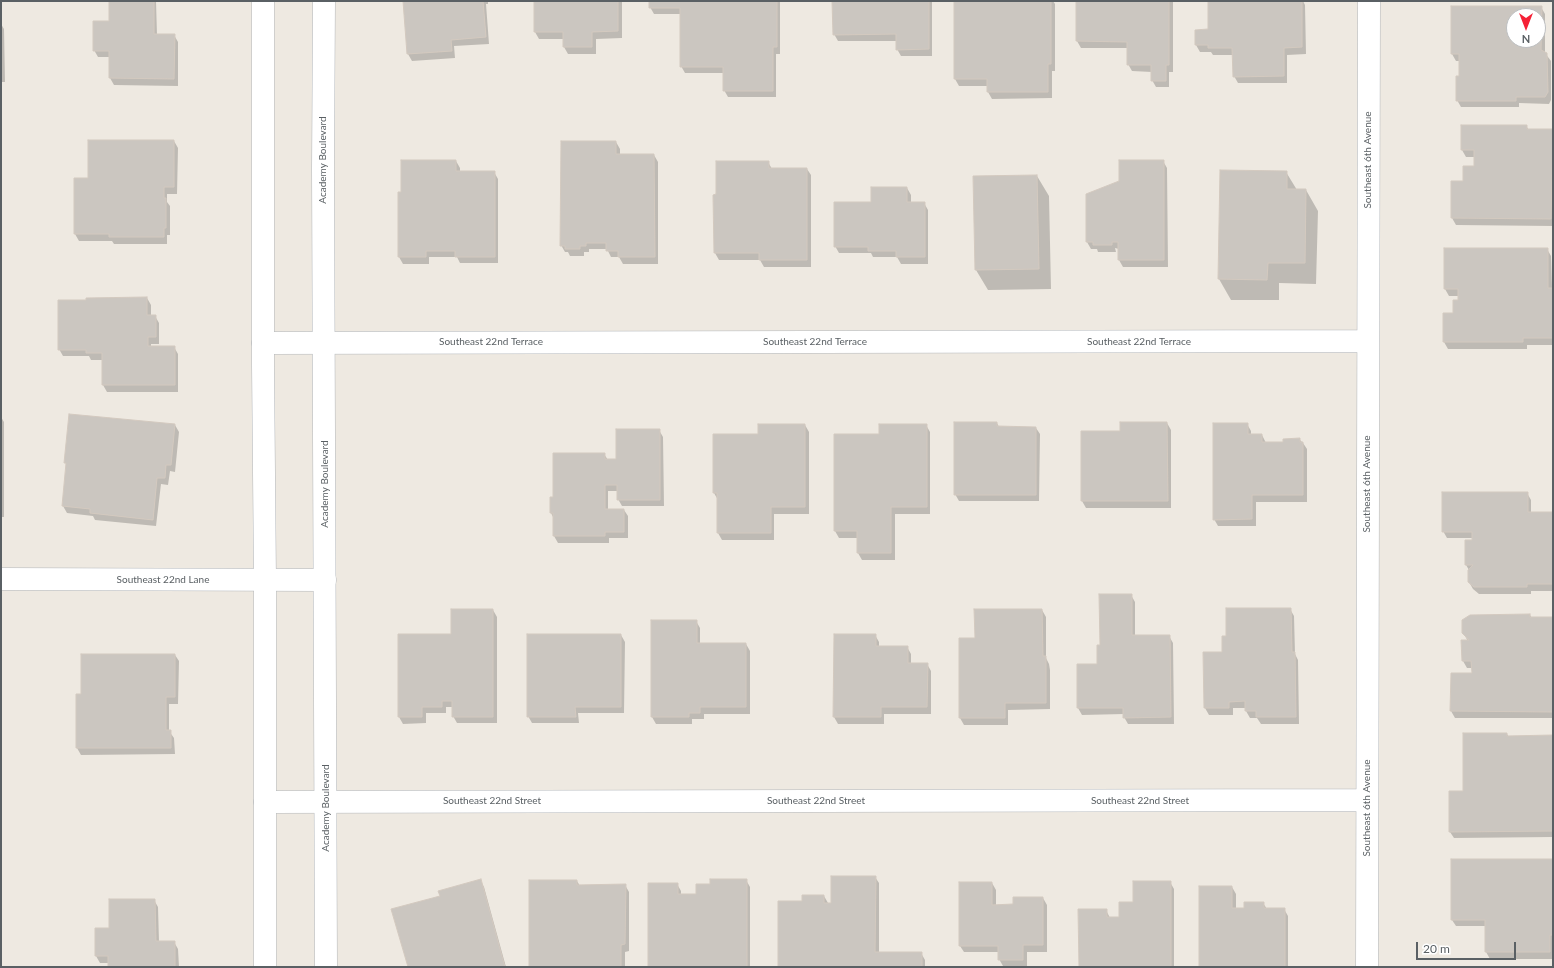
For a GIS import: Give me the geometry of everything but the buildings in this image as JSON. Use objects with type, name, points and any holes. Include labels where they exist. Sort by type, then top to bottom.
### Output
[{"type":"street","points":[[263,1],[262,343],[264,580],[264,967]]},
{"type":"street","name":"Academy Boulevard","points":[[324,1],[323,169],[326,967]]},
{"type":"street","name":"Southeast 6th Avenue","points":[[1367,967],[1367,341],[1369,1]]},
{"type":"street","name":"Southeast 22nd Terrace","points":[[262,343],[1367,341]]},
{"type":"street","name":"Southeast 22nd Lane","points":[[1,579],[325,580]]},
{"type":"street","name":"Southeast 22nd Street","points":[[264,802],[1367,800]]}]
